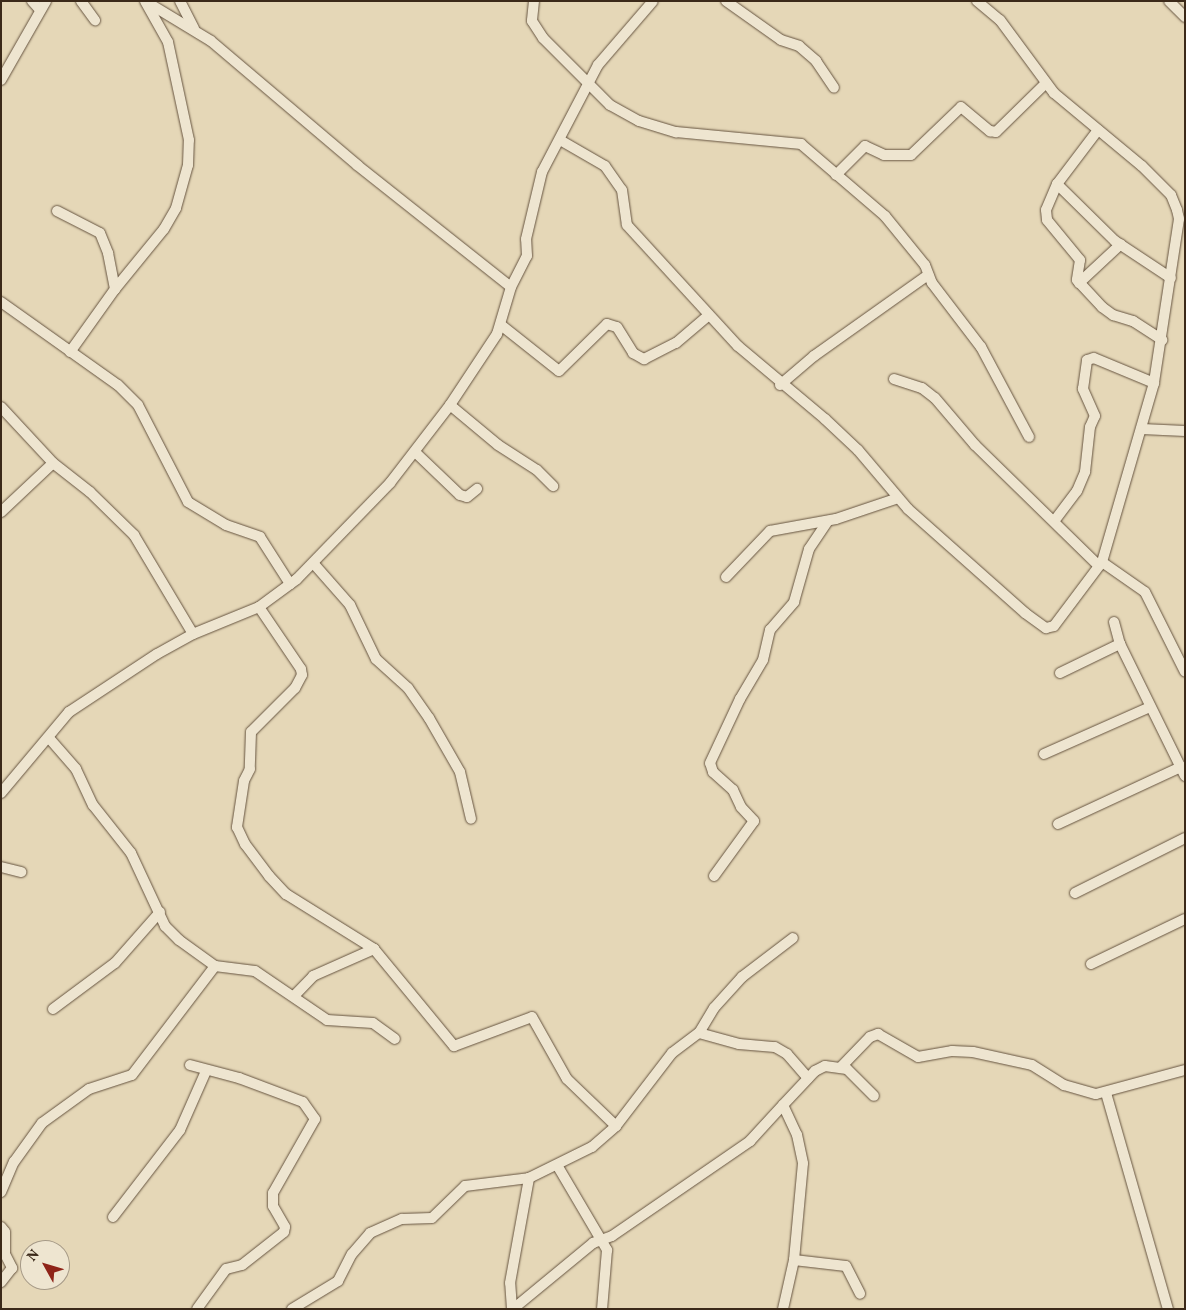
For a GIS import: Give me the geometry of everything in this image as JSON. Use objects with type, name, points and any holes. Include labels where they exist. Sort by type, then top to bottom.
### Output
[{"type":"street","points":[[1,80],[43,6],[32,1]]},
{"type":"street","points":[[81,1],[95,20]]},
{"type":"street","points":[[145,1],[194,29],[357,165],[511,287]]},
{"type":"street","points":[[70,352],[115,288],[164,229],[176,208],[188,166],[189,140],[168,42],[145,1]]},
{"type":"street","points":[[180,1],[194,29]]},
{"type":"street","points":[[1,793],[69,712],[193,634],[259,606],[290,584],[314,564],[414,452],[450,405],[501,325],[511,287],[527,256],[526,238],[541,175],[587,85],[620,36],[653,1]]},
{"type":"street","points":[[726,1],[781,40],[796,44],[809,53],[834,88]]},
{"type":"street","points":[[560,140],[601,162],[619,183],[627,226],[709,315],[780,385],[825,419],[858,450],[898,498],[1001,594],[1046,628],[1060,622],[1100,564],[1142,429],[1154,383],[1181,211],[1166,189],[1046,83],[1000,20],[977,1]]},
{"type":"street","points":[[1168,1],[1185,17]]},
{"type":"street","points":[[536,3],[535,27],[587,85],[626,114],[664,129],[801,144],[893,224],[925,265],[928,274],[986,354],[1029,437]]},
{"type":"street","points":[[836,175],[866,146],[884,155],[912,155],[961,107],[990,131],[996,132],[1046,83]]},
{"type":"street","points":[[1098,130],[1057,184],[1046,215],[1051,228],[1080,260],[1076,277],[1079,283],[1106,311],[1133,321],[1162,340]]},
{"type":"street","points":[[1057,184],[1121,244],[1171,278]]},
{"type":"street","points":[[58,211],[100,233],[108,253],[115,288]]},
{"type":"street","points":[[1079,283],[1121,244]]},
{"type":"street","points":[[780,385],[814,356],[928,274]]},
{"type":"street","points":[[1,302],[70,352],[100,370],[138,405],[188,502],[226,525],[260,537],[290,584]]},
{"type":"street","points":[[501,325],[559,371],[607,324],[617,327],[633,353],[644,359],[676,343],[709,315]]},
{"type":"street","points":[[1055,520],[1077,491],[1085,472],[1090,427],[1095,416],[1083,389],[1087,360],[1094,358],[1154,383]]},
{"type":"street","points":[[894,379],[928,392],[975,445],[1100,564],[1149,598],[1185,672]]},
{"type":"street","points":[[450,405],[490,440],[536,470],[553,486]]},
{"type":"street","points":[[1,407],[53,463],[90,492],[134,534],[193,634]]},
{"type":"street","points":[[1142,429],[1185,431]]},
{"type":"street","points":[[414,452],[460,495],[467,497],[477,489]]},
{"type":"street","points":[[1,512],[53,463]]},
{"type":"street","points":[[726,577],[770,531],[828,520],[898,498]]},
{"type":"street","points":[[714,876],[754,821],[741,807],[733,790],[713,772],[710,763],[740,699],[762,660],[770,630],[794,602],[809,549],[828,520]]},
{"type":"street","points":[[314,564],[350,605],[376,659],[408,688],[429,718],[460,772],[471,819]]},
{"type":"street","points":[[259,606],[301,669],[302,675],[290,694],[250,732],[250,769],[244,781],[237,827],[245,844],[268,876],[286,894],[374,949],[454,1046],[532,1017],[567,1079],[616,1126]]},
{"type":"street","points":[[1058,824],[1183,771],[1150,708],[1120,644],[1114,622]]},
{"type":"street","points":[[1060,673],[1120,644]]},
{"type":"street","points":[[1044,754],[1150,708]]},
{"type":"street","points":[[49,738],[76,769],[93,805],[131,852],[165,926],[179,940],[215,966],[255,971],[327,1020],[378,1024],[395,1039]]},
{"type":"street","points":[[1075,893],[1185,838]]},
{"type":"street","points":[[1,868],[21,872]]},
{"type":"street","points":[[53,1009],[115,963],[160,912]]},
{"type":"street","points":[[1091,964],[1185,918]]},
{"type":"street","points":[[292,1309],[338,1281],[352,1254],[370,1233],[402,1219],[432,1218],[470,1184],[528,1178],[592,1147],[616,1126],[670,1056],[699,1033],[714,1008],[742,977],[793,938]]},
{"type":"street","points":[[294,996],[313,976],[374,949]]},
{"type":"street","points":[[1,1192],[14,1162],[42,1123],[89,1089],[132,1075],[215,966]]},
{"type":"street","points":[[699,1033],[739,1044],[775,1047],[785,1052],[808,1078]]},
{"type":"street","points":[[841,1067],[870,1036],[878,1034],[921,1058],[966,1051],[1036,1067],[1078,1090],[1106,1093],[1185,1070]]},
{"type":"street","points":[[190,1065],[206,1071],[239,1078],[303,1102],[315,1119],[273,1193],[273,1206],[285,1226],[284,1232],[242,1265],[226,1269],[197,1309]]},
{"type":"street","points":[[513,1309],[593,1242],[612,1236],[750,1141],[808,1078],[826,1066],[841,1067],[857,1077],[874,1096]]},
{"type":"street","points":[[113,1217],[180,1130],[206,1071]]},
{"type":"street","points":[[1106,1093],[1168,1309]]},
{"type":"street","points":[[783,1105],[797,1135],[803,1163],[794,1260],[783,1309]]},
{"type":"street","points":[[557,1165],[603,1238],[609,1256],[602,1309]]},
{"type":"street","points":[[513,1309],[510,1283],[528,1178]]},
{"type":"street","points":[[1,1227],[5,1232],[5,1254],[12,1268],[1,1282]]},
{"type":"street","points":[[794,1260],[821,1260],[848,1267],[860,1294]]}]
